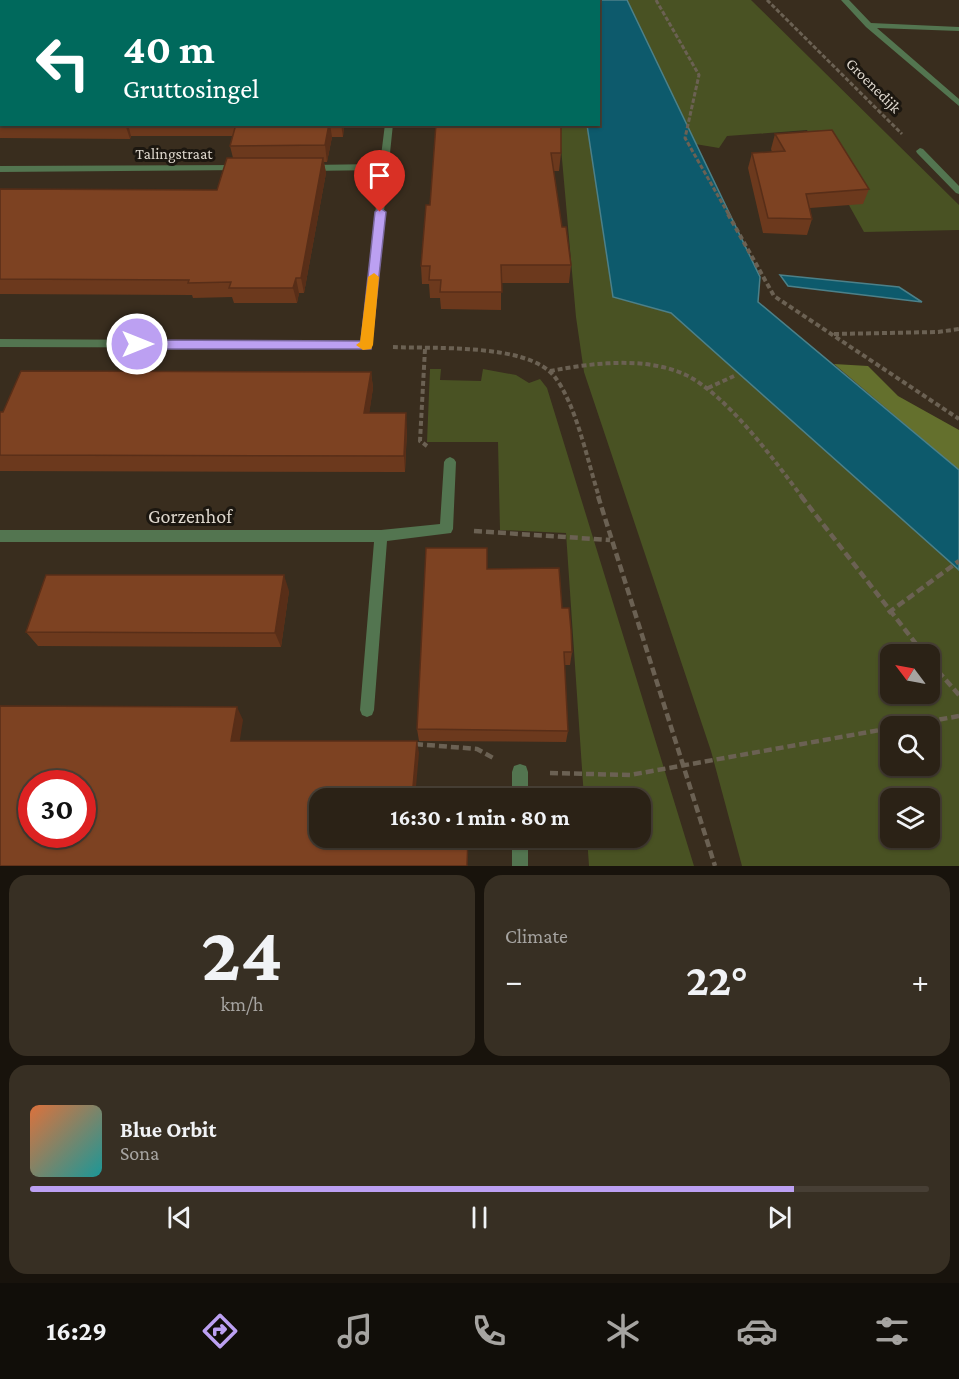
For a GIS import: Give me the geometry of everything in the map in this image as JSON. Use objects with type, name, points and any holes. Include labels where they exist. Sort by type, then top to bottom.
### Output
[{"type":"street","points":[[845,0],[869,26],[959,103]]},
{"type":"street","points":[[869,26],[959,29]]},
{"type":"street","points":[[0,343],[366,345],[389,126]]},
{"type":"street","points":[[920,151],[959,190]]},
{"type":"street","points":[[292,168],[385,167]]},
{"type":"street","name":"Talingstraat","points":[[0,169],[245,168]]},
{"type":"street","points":[[446,530],[450,462]]},
{"type":"street","name":"Gorzenhof","points":[[0,536],[381,536],[446,530]]},
{"type":"street","points":[[368,710],[381,536]]},
{"type":"street","points":[[520,772],[520,788]]},
{"type":"street","points":[[520,848],[520,866]]},
{"type":"path","points":[[656,0],[699,75],[685,138],[774,296],[959,419]]},
{"type":"path","name":"Groenedijk","points":[[767,0],[920,151]]},
{"type":"path","points":[[832,334],[938,332],[959,329]]},
{"type":"path","points":[[366,345],[489,351],[527,359],[550,371],[569,403],[610,540],[715,866]]},
{"type":"path","points":[[425,349],[420,441],[450,462]]},
{"type":"path","points":[[550,371],[577,366],[638,364],[683,374],[708,388],[789,477],[888,613],[915,644]]},
{"type":"path","points":[[708,388],[734,376]]},
{"type":"path","points":[[446,530],[610,540]]},
{"type":"path","points":[[888,613],[959,561]]},
{"type":"path","points":[[940,673],[959,695]]},
{"type":"path","points":[[940,719],[959,716]]},
{"type":"path","points":[[411,743],[477,749],[520,772],[630,775],[880,730]]},
{"type":"green space","points":[[627,0],[751,0],[959,205],[959,230],[864,232],[807,130],[727,136],[719,148],[695,144]]},
{"type":"green space","points":[[559,126],[587,126],[613,297],[671,313],[959,570],[959,866],[742,866],[711,751],[584,372],[576,317]]},
{"type":"green space","points":[[834,364],[868,366],[898,396],[959,430],[959,470]]},
{"type":"green space","points":[[430,369],[441,369],[440,380],[481,381],[483,369],[516,375],[529,383],[540,379],[547,388],[694,866],[589,866],[588,848],[651,848],[651,788],[583,788],[566,533],[500,530],[498,442],[427,442]]},
{"type":"water","points":[[600,0],[627,0],[760,277],[758,302],[959,470],[959,570],[671,313],[613,297],[587,126],[600,126]]},
{"type":"water","points":[[780,275],[899,287],[922,302],[788,286]]},
{"type":"building","points":[[235,126],[329,126],[325,145],[230,146]]},
{"type":"building","points":[[436,126],[561,126],[561,153],[551,153],[562,227],[566,227],[571,265],[501,265],[502,292],[440,292],[441,280],[429,280],[430,266],[421,266],[426,205],[430,205]]},
{"type":"building","points":[[832,130],[869,189],[806,194],[812,219],[768,218],[752,153],[785,151],[775,134]]},
{"type":"building","points":[[227,158],[323,158],[301,278],[296,278],[293,288],[229,288],[231,282],[188,283],[189,280],[0,279],[0,189],[217,190]]},
{"type":"building","points":[[21,371],[371,372],[364,413],[406,413],[404,456],[0,455],[0,412],[3,412]]},
{"type":"building","points":[[426,548],[487,548],[487,569],[559,568],[562,608],[569,608],[571,630],[572,652],[564,652],[568,731],[417,729]]},
{"type":"building","points":[[46,575],[284,575],[275,633],[26,632]]},
{"type":"building","points":[[0,706],[237,707],[231,741],[417,741],[413,788],[309,788],[309,848],[468,848],[467,866],[0,866]]},
{"type":"slow traffic","points":[[363,345],[366,345],[374,277]]},
{"type":"route","points":[[137,344],[366,345],[380,212]]}]
